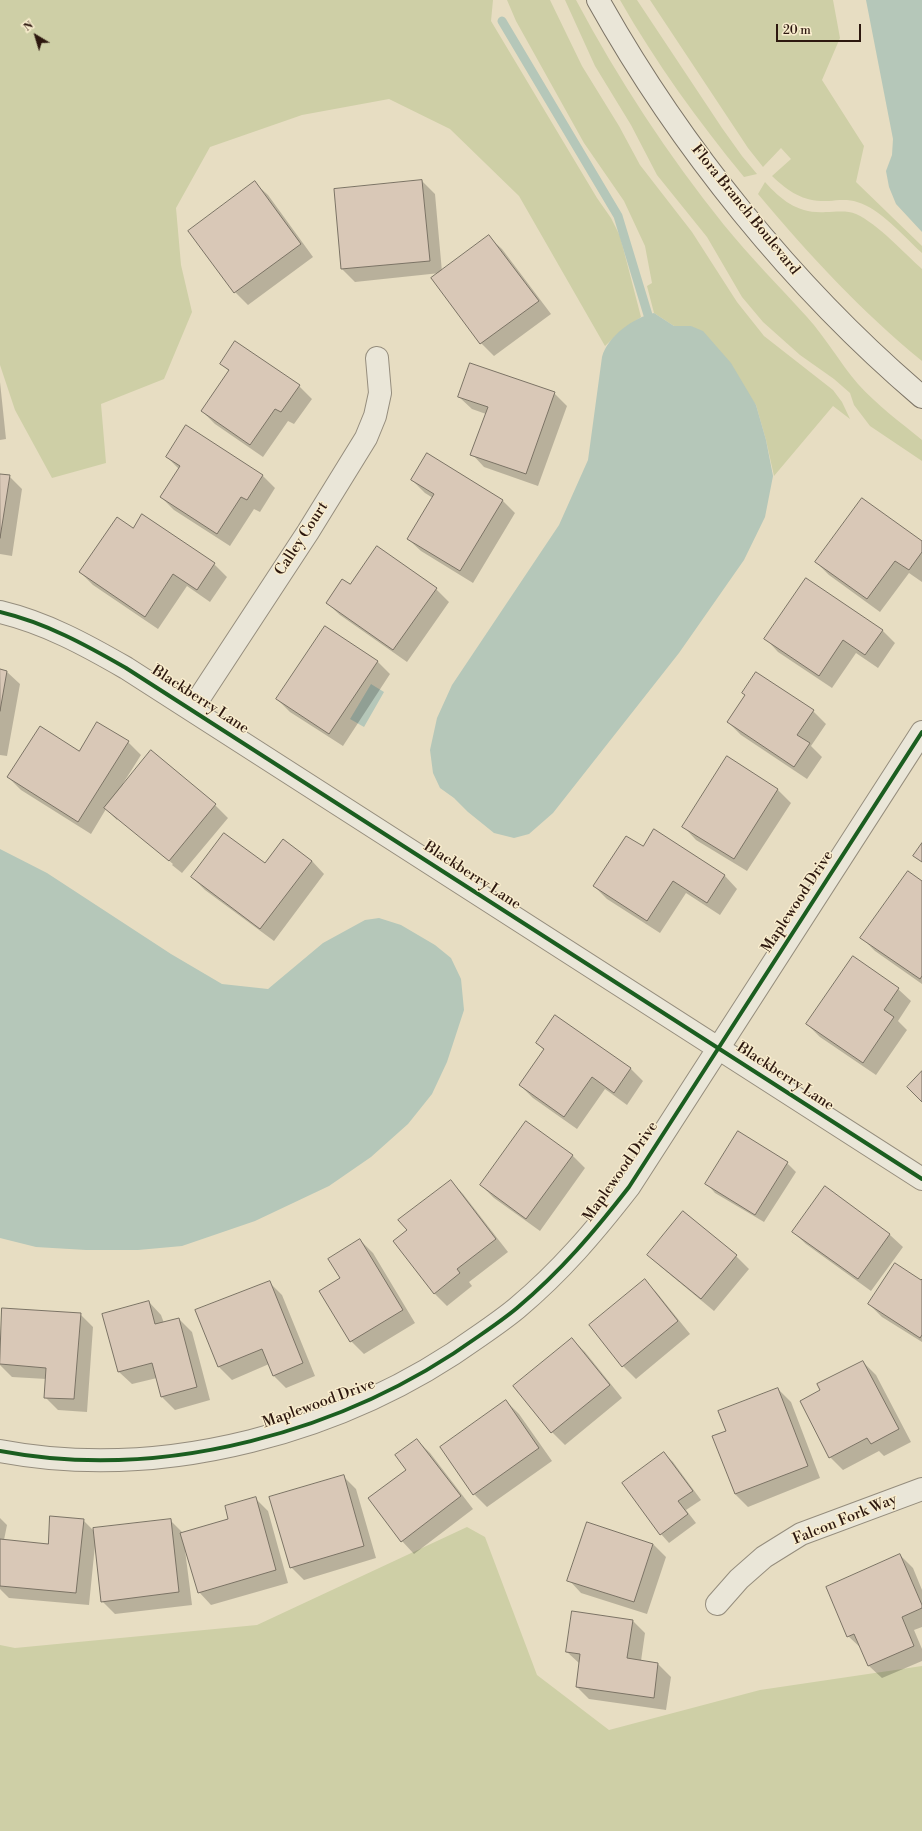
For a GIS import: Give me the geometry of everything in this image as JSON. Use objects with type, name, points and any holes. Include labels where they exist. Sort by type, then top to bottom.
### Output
[{"type":"street","name":"Flora Branch Boulevard","points":[[598,0],[650,87],[734,202],[784,261],[839,320],[922,397]]},
{"type":"street","name":"Calley Court","points":[[192,709],[308,532],[366,438],[375,416],[380,393],[377,358]]},
{"type":"street","name":"Blackberry Lane","points":[[0,612],[19,616],[75,638],[126,668],[922,1179]]},
{"type":"street","name":"Maplewood Drive","points":[[0,1451],[79,1460],[156,1457],[231,1446],[281,1434],[351,1409],[395,1388],[457,1352],[515,1310],[560,1270],[596,1230],[629,1187],[922,732]]},
{"type":"street","name":"Falcon Fork Way","points":[[717,1604],[739,1579],[764,1558],[801,1534],[922,1489]]},
{"type":"green space","points":[[0,0],[493,0],[491,21],[597,198],[611,218],[620,236],[641,317],[621,331],[605,346],[519,196],[450,129],[389,99],[302,115],[210,147],[176,208],[181,265],[192,312],[164,379],[101,404],[106,463],[52,478],[15,410],[0,365]]},
{"type":"green space","points":[[507,0],[550,0],[582,66],[619,126],[640,165],[692,232],[737,302],[764,336],[833,390],[842,402],[850,419],[833,406],[774,476],[756,405],[691,326],[674,326],[654,313],[647,286],[652,283],[645,246],[624,201],[584,143],[516,21]]},
{"type":"green space","points":[[565,0],[576,0],[609,59],[645,116],[683,171],[724,225],[814,325],[845,368],[865,392],[922,440],[922,461],[870,426],[854,405],[850,393],[834,379],[800,355],[763,322],[742,297],[707,237],[657,175],[631,125],[595,66]]},
{"type":"green space","points":[[620,0],[637,0],[722,128],[757,174],[744,177],[727,156],[663,69]]},
{"type":"green space","points":[[650,0],[833,0],[840,38],[822,80],[864,146],[856,182],[922,246],[922,253],[883,217],[866,206],[851,200],[820,201],[805,198],[791,192],[772,176],[791,159],[781,148],[763,167],[748,148]]},
{"type":"green space","points":[[765,182],[778,195],[792,205],[807,211],[849,212],[856,214],[882,232],[922,269],[922,361],[878,323],[796,238],[758,194]]},
{"type":"green space","points":[[467,1527],[485,1537],[537,1675],[609,1730],[760,1690],[922,1666],[922,1831],[0,1831],[0,1645],[15,1648],[257,1625]]},
{"type":"shaded area","points":[[866,0],[922,0],[922,232],[896,204],[889,187],[886,171],[892,155],[893,139]]},
{"type":"shaded area","points":[[654,313],[674,326],[691,326],[703,331],[731,363],[756,405],[766,440],[773,476],[765,517],[744,560],[679,653],[553,813],[529,834],[514,838],[494,833],[468,812],[454,798],[440,788],[433,773],[430,750],[437,718],[452,685],[559,525],[588,460],[602,357],[605,349],[622,329],[646,315]]},
{"type":"shaded area","points":[[371,684],[384,692],[364,727],[350,719]]},
{"type":"shaded area","points":[[0,849],[47,873],[171,954],[222,984],[268,989],[323,943],[365,920],[379,918],[401,925],[435,945],[451,958],[461,979],[464,1010],[447,1062],[432,1094],[408,1124],[371,1157],[329,1186],[255,1221],[182,1246],[138,1250],[86,1250],[36,1247],[0,1238]]},
{"type":"building","points":[[422,180],[430,261],[341,269],[334,189]]},
{"type":"building","points":[[255,181],[301,244],[234,293],[188,231]]},
{"type":"building","points":[[489,235],[539,301],[480,344],[431,278]]},
{"type":"building","points":[[235,341],[300,385],[281,412],[275,409],[250,445],[201,411],[229,370],[220,364]]},
{"type":"building","points":[[470,363],[555,392],[526,474],[470,455],[488,407],[458,397]]},
{"type":"building","points":[[186,425],[263,475],[247,500],[241,497],[217,534],[160,497],[180,466],[166,457]]},
{"type":"building","points":[[427,453],[503,500],[460,571],[407,539],[434,494],[411,480]]},
{"type":"building","points":[[0,474],[10,475],[0,538]]},
{"type":"building","points":[[862,498],[922,541],[922,552],[909,570],[895,561],[867,599],[815,562]]},
{"type":"building","points":[[142,514],[215,563],[197,590],[173,574],[145,617],[79,572],[117,517],[133,528]]},
{"type":"building","points":[[377,546],[437,588],[393,650],[326,603],[342,579],[350,584]]},
{"type":"building","points":[[806,578],[883,630],[865,655],[843,640],[819,676],[764,639]]},
{"type":"building","points":[[325,626],[378,661],[329,734],[276,699]]},
{"type":"building","points":[[0,669],[7,671],[0,711]]},
{"type":"building","points":[[756,672],[814,710],[797,735],[810,743],[794,767],[727,722],[745,695],[742,693]]},
{"type":"building","points":[[97,722],[129,741],[78,822],[7,777],[40,726],[79,751]]},
{"type":"building","points":[[151,750],[216,804],[169,861],[104,808]]},
{"type":"building","points":[[727,756],[778,789],[734,859],[682,827]]},
{"type":"building","points":[[654,829],[725,875],[707,903],[673,881],[647,921],[593,886],[626,836],[643,846]]},
{"type":"building","points":[[224,833],[265,863],[283,839],[312,861],[260,929],[191,877]]},
{"type":"building","points":[[922,843],[922,862],[913,856]]},
{"type":"building","points":[[908,871],[922,881],[922,976],[920,979],[860,938]]},
{"type":"building","points":[[853,956],[899,988],[884,1010],[894,1017],[863,1063],[806,1024]]},
{"type":"building","points":[[555,1015],[631,1068],[614,1093],[592,1077],[564,1117],[519,1085],[544,1049],[536,1043]]},
{"type":"building","points":[[922,1071],[922,1102],[907,1087]]},
{"type":"building","points":[[526,1121],[573,1155],[526,1219],[480,1185]]},
{"type":"building","points":[[738,1131],[788,1162],[755,1215],[705,1184]]},
{"type":"building","points":[[451,1180],[496,1239],[457,1269],[460,1273],[434,1294],[393,1241],[407,1230],[398,1220]]},
{"type":"building","points":[[825,1186],[890,1234],[858,1279],[792,1232]]},
{"type":"building","points":[[683,1211],[737,1255],[701,1299],[647,1255]]},
{"type":"building","points":[[360,1239],[403,1310],[350,1342],[319,1291],[340,1278],[328,1259]]},
{"type":"building","points":[[895,1263],[921,1280],[922,1279],[922,1335],[920,1338],[868,1304]]},
{"type":"building","points":[[645,1279],[678,1321],[622,1367],[589,1325]]},
{"type":"building","points":[[270,1281],[303,1363],[273,1376],[262,1349],[218,1367],[195,1310]]},
{"type":"building","points":[[149,1301],[155,1324],[179,1318],[197,1387],[161,1397],[152,1363],[118,1372],[102,1314]]},
{"type":"building","points":[[2,1308],[81,1313],[74,1399],[44,1398],[46,1368],[0,1364]]},
{"type":"building","points":[[572,1338],[610,1385],[551,1433],[513,1386]]},
{"type":"building","points":[[863,1361],[899,1429],[871,1444],[867,1438],[829,1458],[800,1401],[820,1390],[817,1384]]},
{"type":"building","points":[[778,1388],[808,1466],[735,1494],[712,1436],[726,1431],[718,1411]]},
{"type":"building","points":[[506,1400],[539,1448],[473,1495],[440,1447]]},
{"type":"building","points":[[417,1439],[461,1496],[401,1542],[368,1498],[406,1470],[395,1455]]},
{"type":"building","points":[[664,1452],[693,1491],[678,1501],[688,1514],[660,1535],[622,1483]]},
{"type":"building","points":[[344,1475],[364,1546],[290,1568],[269,1497]]},
{"type":"building","points":[[256,1497],[276,1570],[198,1593],[180,1533],[228,1519],[225,1506]]},
{"type":"building","points":[[50,1516],[84,1519],[76,1593],[0,1586],[0,1539],[48,1544]]},
{"type":"building","points":[[171,1519],[179,1592],[101,1602],[93,1528]]},
{"type":"building","points":[[587,1522],[653,1544],[634,1602],[567,1581]]},
{"type":"building","points":[[900,1554],[922,1605],[922,1608],[902,1617],[914,1646],[868,1666],[854,1634],[847,1637],[826,1587]]},
{"type":"building","points":[[572,1611],[633,1620],[627,1658],[658,1663],[654,1698],[576,1687],[580,1654],[566,1652]]},
{"type":"waterway","points":[[502,21],[618,216],[648,315]]},
{"type":"cycle path","points":[[0,612],[50,628],[126,668],[922,1179]]},
{"type":"cycle path","points":[[0,1451],[62,1459],[125,1460],[188,1454],[251,1441],[312,1423],[371,1399],[427,1370],[479,1336],[517,1308],[563,1265],[603,1220],[629,1187],[922,732]]}]
